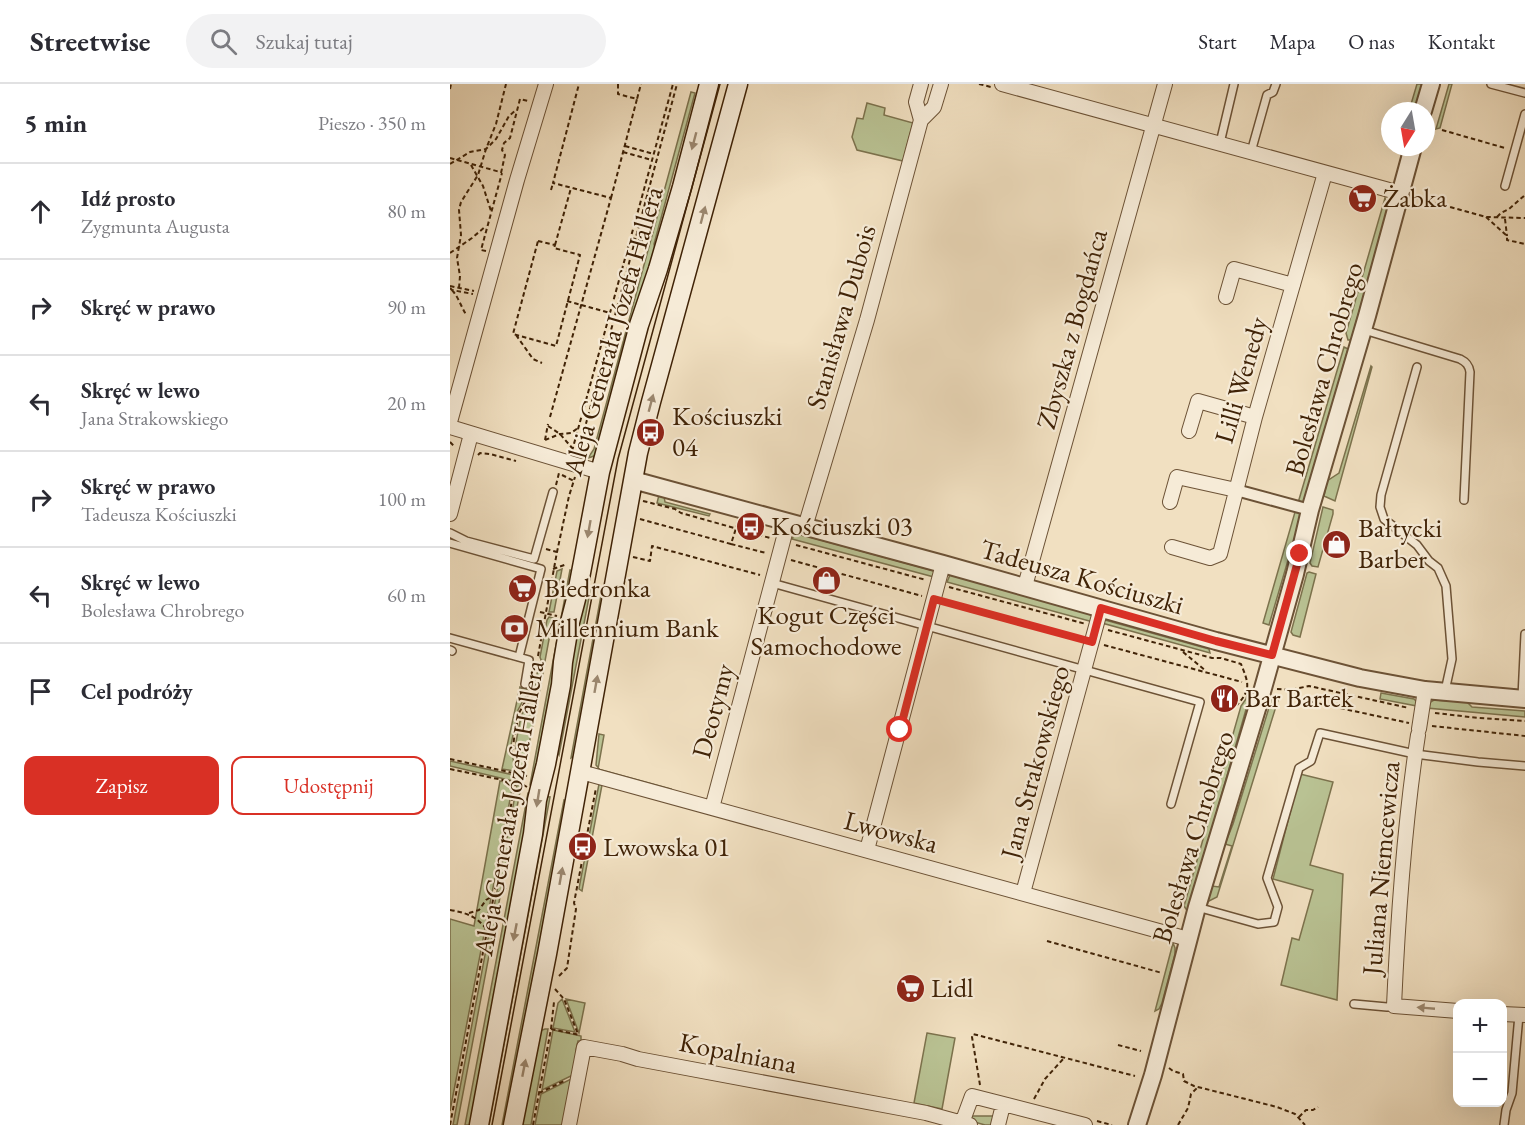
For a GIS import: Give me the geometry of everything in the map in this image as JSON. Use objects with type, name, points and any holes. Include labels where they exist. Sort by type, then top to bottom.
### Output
[{"type":"main road","name":"Aleja Generała Józefa Hallera","points":[[478,1125],[533,834],[533,783],[546,764],[561,685],[569,626],[600,472],[639,324],[679,197],[709,84]]},
{"type":"main road","name":"Aleja Generała Józefa Hallera","points":[[513,1125],[576,797],[638,453],[738,84]]},
{"type":"street","points":[[450,422],[455,386],[476,329],[481,295],[546,84]]},
{"type":"street","name":"Stanisława Dubois","points":[[921,84],[916,102],[921,120]]},
{"type":"street","name":"Stanisława Dubois","points":[[805,527],[867,320],[921,120],[934,107],[941,84]]},
{"type":"street","points":[[1002,84],[1046,93],[1407,195]]},
{"type":"street","name":"Zbyszka z Bogdańca","points":[[1025,586],[1165,84]]},
{"type":"street","points":[[1426,102],[1431,84]]},
{"type":"street","name":"Bolesława Chrobrego","points":[[1137,1125],[1153,1075],[1197,907],[1248,741],[1310,510],[1363,330],[1407,195],[1412,156]]},
{"type":"street","name":"Lilli Wenedy","points":[[1172,547],[1210,558],[1220,554],[1255,417],[1325,173]]},
{"type":"street","points":[[1226,297],[1234,269],[1293,285]]},
{"type":"street","points":[[1189,431],[1198,401],[1255,417]]},
{"type":"street","points":[[450,427],[600,472]]},
{"type":"street","points":[[450,514],[471,434]]},
{"type":"street","points":[[1170,502],[1177,477],[1310,510]]},
{"type":"street","name":"Tadeusza Kościuszki","points":[[633,480],[1025,586],[1174,629],[1376,681],[1445,693],[1524,699]]},
{"type":"street","name":"Deotymy","points":[[712,808],[788,522]]},
{"type":"street","points":[[867,850],[943,564]]},
{"type":"street","name":"Jana Strakowskiego","points":[[1023,893],[1101,608]]},
{"type":"street","name":"Juliana Niemcewicza","points":[[1394,1006],[1397,921],[1406,825],[1425,690]]},
{"type":"street","name":"Lwowska","points":[[580,772],[1188,939]]},
{"type":"street","points":[[1394,1006],[1453,1011]]},
{"type":"street","points":[[1507,1014],[1522,1015]]},
{"type":"street","name":"Kopalniana","points":[[569,1125],[584,1047],[926,1113],[966,1124],[972,1096],[976,1098]]},
{"type":"street","points":[[976,1098],[1085,1125]]},
{"type":"street","points":[[998,1125],[1003,1105]]},
{"type":"lane","points":[[1220,143],[1234,84]]},
{"type":"lane","points":[[1251,152],[1267,95],[1273,92],[1276,84]]},
{"type":"lane","points":[[1491,84],[1525,93]]},
{"type":"lane","points":[[1505,186],[1525,114]]},
{"type":"lane","points":[[1363,330],[1460,359],[1468,365],[1470,372],[1464,500]]},
{"type":"lane","points":[[1417,367],[1381,495],[1380,507],[1384,519],[1417,545],[1429,561],[1438,568],[1446,586],[1452,659],[1445,693]]},
{"type":"lane","points":[[450,533],[466,541],[534,559],[553,492]]},
{"type":"lane","points":[[450,543],[542,569],[519,657]]},
{"type":"lane","points":[[773,581],[1200,702],[1171,804]]},
{"type":"lane","name":"Tadeusza Kościuszki","points":[[1524,699],[1525,634]]},
{"type":"lane","points":[[450,638],[530,660],[528,685]]},
{"type":"lane","points":[[1197,907],[1258,924],[1274,922],[1278,907],[1267,878],[1299,768],[1311,761],[1320,734],[1415,754],[1525,766]]},
{"type":"lane","points":[[1354,1004],[1394,1006]]},
{"type":"lane","points":[[1504,1125],[1512,1093],[1522,1015]]},
{"type":"path","points":[[450,89],[451,84]]},
{"type":"path","points":[[459,288],[457,258],[461,235],[459,210],[461,201],[478,175],[496,124],[506,84]]},
{"type":"path","points":[[551,190],[579,84]]},
{"type":"path","points":[[618,84],[618,93],[638,99]]},
{"type":"path","points":[[550,417],[641,84]]},
{"type":"path","points":[[545,440],[548,425],[560,434],[572,450],[675,84]]},
{"type":"path","points":[[580,454],[580,446],[675,84]]},
{"type":"path","points":[[501,173],[505,155],[502,150],[504,143],[510,138],[520,99],[540,104]]},
{"type":"path","points":[[450,164],[470,152],[486,149],[492,144],[509,116],[518,108]]},
{"type":"path","points":[[1442,130],[1515,151]]},
{"type":"path","points":[[625,146],[654,154]]},
{"type":"path","points":[[623,152],[652,160]]},
{"type":"path","points":[[450,158],[517,177]]},
{"type":"path","points":[[470,164],[483,186],[491,211]]},
{"type":"path","points":[[553,183],[611,198]]},
{"type":"path","points":[[516,335],[556,346],[580,255],[554,248],[571,188]]},
{"type":"path","points":[[1407,195],[1486,217],[1525,218]]},
{"type":"path","points":[[1497,218],[1525,195]]},
{"type":"path","points":[[1486,217],[1507,236]]},
{"type":"path","points":[[1505,219],[1507,240],[1525,244]]},
{"type":"path","points":[[450,253],[488,225]]},
{"type":"path","points":[[537,236],[538,241],[513,334],[533,359],[542,363]]},
{"type":"path","points":[[631,238],[647,242]]},
{"type":"path","points":[[538,241],[555,245]]},
{"type":"path","points":[[451,288],[459,288],[481,295]]},
{"type":"path","points":[[451,288],[481,295]]},
{"type":"path","points":[[451,288],[476,329]]},
{"type":"path","points":[[567,301],[610,313]]},
{"type":"path","points":[[576,415],[582,416]]},
{"type":"path","points":[[541,444],[545,440],[560,434],[571,433],[578,428]]},
{"type":"path","points":[[474,458],[480,453],[490,454],[525,464]]},
{"type":"path","points":[[559,473],[574,481]]},
{"type":"path","points":[[537,663],[554,569],[575,474]]},
{"type":"path","points":[[639,500],[675,509],[681,513]]},
{"type":"path","points":[[652,508],[653,504]]},
{"type":"path","points":[[637,518],[1242,682]]},
{"type":"path","points":[[731,544],[738,522]]},
{"type":"path","points":[[630,556],[650,561],[652,546],[773,581]]},
{"type":"path","points":[[542,569],[550,571],[567,564]]},
{"type":"path","points":[[531,611],[557,616]]},
{"type":"path","points":[[1180,650],[1208,673]]},
{"type":"path","points":[[1212,658],[1221,658],[1241,664],[1248,683],[1244,697],[1237,705]]},
{"type":"path","points":[[450,1125],[516,783],[518,768],[513,748],[519,713],[529,695],[528,685]]},
{"type":"path","points":[[1273,688],[1290,690],[1315,687]]},
{"type":"path","points":[[1288,697],[1419,730],[1525,735]]},
{"type":"path","points":[[450,759],[517,774],[533,783]]},
{"type":"path","points":[[450,769],[516,783],[533,783]]},
{"type":"path","points":[[557,978],[567,968],[576,909],[574,903],[597,783]]},
{"type":"path","points":[[576,797],[594,801]]},
{"type":"path","points":[[450,910],[471,913],[479,910],[486,900],[506,888]]},
{"type":"path","points":[[466,913],[477,920],[496,943]]},
{"type":"path","points":[[1047,941],[1162,973]]},
{"type":"path","points":[[555,989],[564,999],[578,1034]]},
{"type":"path","points":[[532,1125],[553,1009]]},
{"type":"path","points":[[976,1098],[980,1084],[973,1034],[1135,1076]]},
{"type":"path","points":[[1118,1045],[1141,1051]]},
{"type":"path","points":[[1029,1102],[1034,1098],[1045,1079],[1065,1058]]},
{"type":"path","points":[[1167,1066],[1183,1074],[1184,1081],[1198,1087],[1277,1107],[1295,1114],[1305,1125]]},
{"type":"path","points":[[539,1093],[578,1074]]},
{"type":"path","points":[[1178,1125],[1188,1108],[1191,1094],[1198,1087]]},
{"type":"path","points":[[1299,1117],[1306,1110],[1318,1107]]},
{"type":"green space","points":[[1417,84],[1424,84],[1419,102],[1412,102]]},
{"type":"green space","points":[[1449,84],[1452,84],[1440,128],[1436,129]]},
{"type":"green space","points":[[691,92],[695,93],[654,244],[656,253],[598,451],[594,456],[588,458],[594,449]]},
{"type":"green space","points":[[867,103],[885,108],[884,115],[913,123],[903,161],[857,150],[852,137],[857,118],[863,119]]},
{"type":"green space","points":[[1385,198],[1388,207],[1386,217],[1351,340],[1348,340],[1346,333]]},
{"type":"green space","points":[[1344,347],[1348,349],[1304,504],[1298,503]]},
{"type":"green space","points":[[1371,366],[1335,501],[1324,496],[1327,481],[1339,473]]},
{"type":"green space","points":[[659,495],[664,496],[665,502],[710,514],[709,516],[657,503]]},
{"type":"green space","points":[[1323,507],[1333,510],[1333,514],[1318,567],[1310,563]]},
{"type":"green space","points":[[1295,512],[1300,513],[1301,516],[1269,625],[1263,623]]},
{"type":"green space","points":[[795,533],[935,571],[934,577],[792,539]]},
{"type":"green space","points":[[562,569],[554,612],[549,612],[557,571]]},
{"type":"green space","points":[[570,570],[575,571],[536,786],[530,785]]},
{"type":"green space","points":[[1309,572],[1316,574],[1300,637],[1291,632]]},
{"type":"green space","points":[[950,575],[1093,614],[1093,622],[947,582]]},
{"type":"green space","points":[[586,586],[591,587],[559,755],[556,749],[568,656]]},
{"type":"green space","points":[[602,590],[606,590],[574,756],[571,758]]},
{"type":"green space","points":[[549,617],[553,618],[545,661],[540,657]]},
{"type":"green space","points":[[1105,620],[1209,649],[1210,653],[1102,623]]},
{"type":"green space","points":[[540,667],[544,668],[523,772],[520,770],[516,742],[521,716],[533,695]]},
{"type":"green space","points":[[520,687],[529,690],[518,710],[511,745],[515,771],[502,769]]},
{"type":"green space","points":[[1248,692],[1251,692],[1188,912],[1184,906],[1241,706]]},
{"type":"green space","points":[[1381,693],[1414,699],[1417,706],[1380,699]]},
{"type":"green space","points":[[1272,698],[1278,700],[1217,897],[1207,902],[1212,886],[1219,887],[1232,846],[1225,844]]},
{"type":"green space","points":[[1434,700],[1467,702],[1472,707],[1525,711],[1525,717],[1427,708]]},
{"type":"green space","points":[[599,734],[604,735],[598,768],[596,765]]},
{"type":"green space","points":[[450,761],[514,775],[513,781],[450,766]]},
{"type":"green space","points":[[600,769],[671,789],[670,791]]},
{"type":"green space","points":[[1300,774],[1333,782],[1310,865],[1343,874],[1337,1000],[1281,985],[1292,938],[1299,940],[1313,890],[1273,879]]},
{"type":"green space","points":[[500,781],[513,784],[450,1111],[450,919],[474,926]]},
{"type":"green space","points":[[599,784],[602,785],[582,891],[579,889]]},
{"type":"green space","points":[[517,785],[521,786],[457,1125],[453,1125]]},
{"type":"green space","points":[[528,793],[535,794],[472,1125],[465,1125]]},
{"type":"green space","points":[[541,796],[550,797],[489,1125],[485,1125]]},
{"type":"green space","points":[[564,800],[568,801],[507,1125],[502,1125]]},
{"type":"green space","points":[[1173,943],[1175,954],[1162,1003],[1155,1011]]},
{"type":"green space","points":[[562,999],[575,1032],[553,1028],[558,1003]]},
{"type":"green space","points":[[566,999],[585,1003],[579,1033]]},
{"type":"green space","points":[[548,1029],[531,1125],[522,1125],[539,1031]]},
{"type":"green space","points":[[553,1030],[581,1036],[581,1041],[578,1041],[573,1075],[542,1090]]},
{"type":"green space","points":[[927,1033],[955,1038],[942,1109],[914,1103]]},
{"type":"green space","points":[[573,1078],[564,1125],[535,1125],[541,1094]]},
{"type":"green space","points":[[972,1116],[994,1117],[992,1125],[985,1125],[971,1121]]},
{"type":"tram line","points":[[492,1125],[618,459],[720,84]]},
{"type":"place","name":"Żabka","points":[[1362,198]]},
{"type":"place","name":"Kościuszki 04","points":[[651,432]]},
{"type":"place","name":"Kościuszki 03","points":[[750,526]]},
{"type":"place","name":"Bałtycki Barber","points":[[1337,544]]},
{"type":"place","name":"Kogut Części Samochodowe","points":[[826,580]]},
{"type":"place","name":"Biedronka","points":[[523,588]]},
{"type":"place","name":"Millennium Bank","points":[[514,628]]},
{"type":"place","name":"Bar Bartek","points":[[1224,698]]},
{"type":"place","name":"Lwowska 01","points":[[582,847]]},
{"type":"place","name":"Lidl","points":[[910,988]]},
{"type":"route","points":[[900,730],[934,599],[1092,642],[1101,608],[1272,655],[1300,554]]}]
